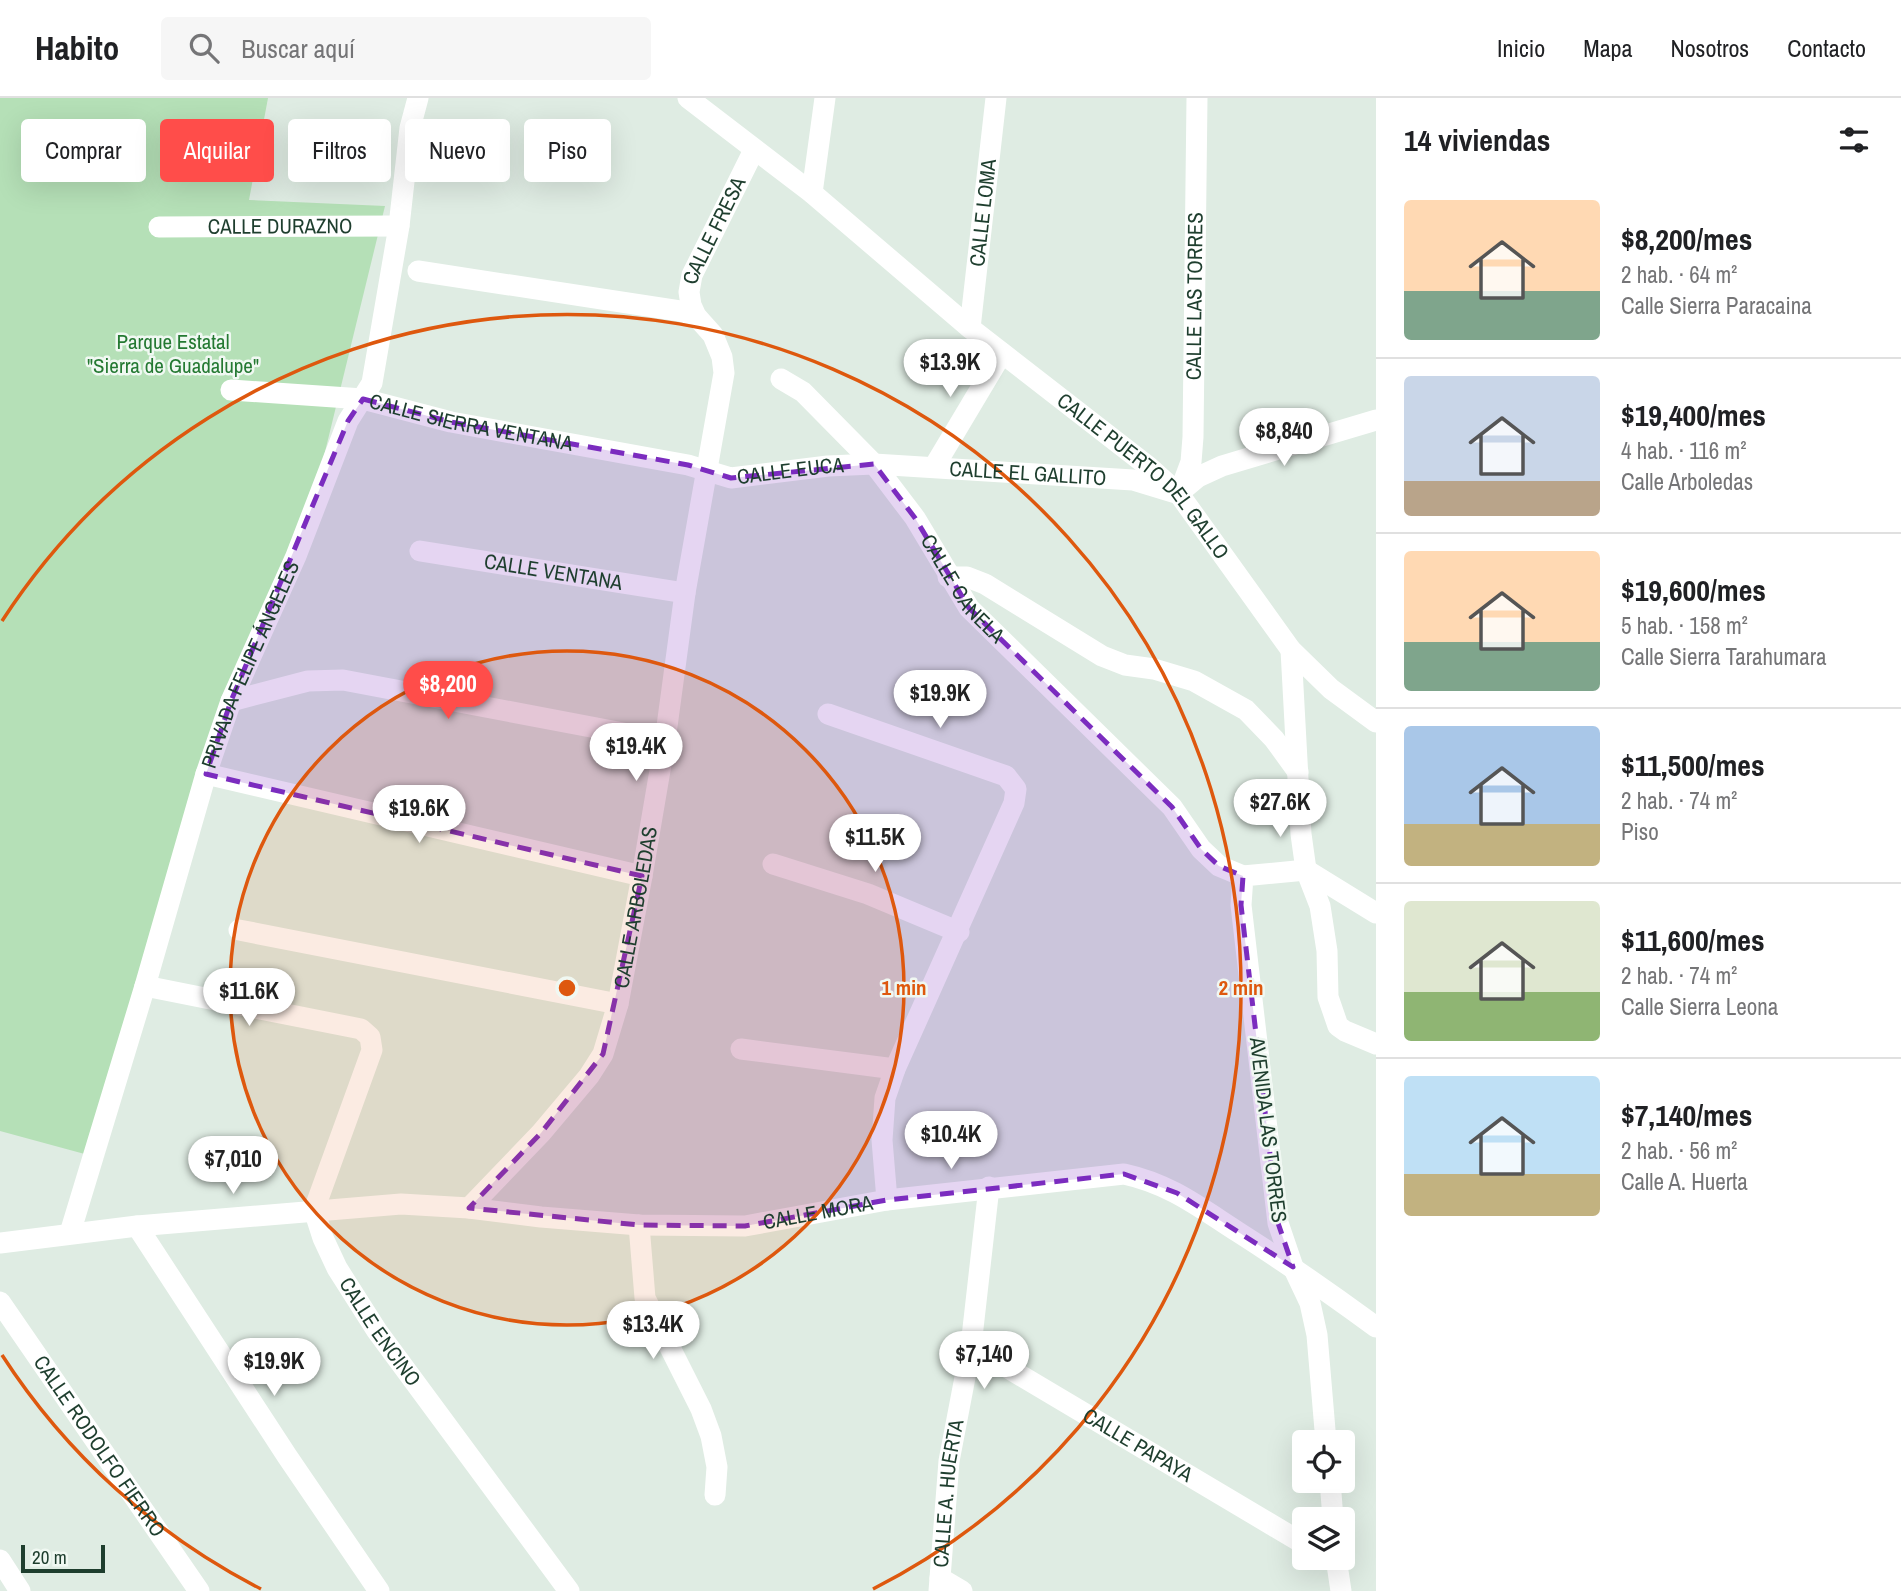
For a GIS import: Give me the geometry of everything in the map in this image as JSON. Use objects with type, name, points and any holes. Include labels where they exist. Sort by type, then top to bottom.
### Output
[{"type":"street","name":"PRIVADA FELIPE ÁNGELES","points":[[70,1233],[206,774],[231,701],[296,556],[348,421],[372,383],[399,226],[410,128],[418,98]]},
{"type":"street","name":"CALLE PUERTO DEL GALLO","points":[[688,98],[812,194],[970,328],[1149,467],[1179,494],[1292,650],[1331,689],[1376,722]]},
{"type":"street","points":[[812,194],[825,98]]},
{"type":"street","name":"CALLE LOMA","points":[[970,328],[996,98]]},
{"type":"street","name":"CALLE LAS TORRES","points":[[1179,494],[1191,462],[1193,437],[1197,98]]},
{"type":"street","name":"CALLE FRESA","points":[[696,316],[690,292],[692,275],[754,150]]},
{"type":"street","name":"CALLE DURAZNO","points":[[159,227],[399,226]]},
{"type":"street","points":[[418,271],[680,311],[696,316]]},
{"type":"street","name":"CALLE ARBOLEDAS","points":[[469,1208],[541,1133],[589,1076],[603,1054],[618,1004],[665,741],[685,593],[724,373],[722,357],[713,335],[696,316]]},
{"type":"street","points":[[934,467],[1002,353]]},
{"type":"street","name":"CALLE CANELA","points":[[781,379],[803,392],[874,464],[915,518],[969,608],[1172,807],[1201,849],[1219,866],[1243,876]]},
{"type":"street","name":"CALLE SIERRA VENTANA","points":[[231,390],[363,399],[451,422],[708,470]]},
{"type":"street","points":[[1179,494],[1198,477],[1222,466],[1376,420]]},
{"type":"street","name":"CALLE EL GALLITO","points":[[874,464],[1133,480],[1179,494]]},
{"type":"street","name":"CALLE EUCA","points":[[708,470],[731,478],[741,478],[769,472],[874,464]]},
{"type":"street","name":"CALLE VENTANA","points":[[420,551],[685,593]]},
{"type":"street","points":[[948,577],[967,577],[985,584],[1102,656],[1125,665],[1154,669],[1194,681],[1246,710],[1274,739],[1298,772]]},
{"type":"street","points":[[1292,650],[1301,834],[1306,870],[1320,906],[1327,951],[1328,997],[1338,1026],[1376,1044]]},
{"type":"street","points":[[231,701],[308,681],[343,680],[665,741]]},
{"type":"street","points":[[828,714],[1006,776],[1016,789],[1014,803],[895,1069],[885,1098],[882,1140],[887,1200]]},
{"type":"street","points":[[206,774],[642,876]]},
{"type":"street","points":[[773,864],[868,894],[958,932]]},
{"type":"street","points":[[1243,876],[1306,870],[1376,914]]},
{"type":"street","name":"AVENIDA LAS TORRES","points":[[1243,876],[1241,905],[1278,1223],[1293,1267],[1310,1303],[1317,1335],[1325,1430]]},
{"type":"street","points":[[239,930],[618,1004]]},
{"type":"street","points":[[145,986],[361,1029],[370,1037],[372,1050],[314,1210]]},
{"type":"street","points":[[741,1049],[895,1069]]},
{"type":"street","name":"CALLE MORA","points":[[0,1243],[137,1226],[401,1204],[639,1225],[745,1226],[887,1200],[1124,1174],[1150,1180],[1177,1192],[1293,1267],[1376,1327]]},
{"type":"street","name":"CALLE A. HUERTA","points":[[940,1584],[949,1461],[971,1346],[989,1187]]},
{"type":"street","name":"CALLE ENCINO","points":[[314,1210],[337,1268],[377,1331],[569,1591]]},
{"type":"street","points":[[639,1225],[645,1298],[701,1409],[711,1436],[717,1466],[715,1495]]},
{"type":"street","points":[[137,1226],[379,1591]]},
{"type":"street","name":"CALLE RODOLFO FIERRO","points":[[0,1302],[200,1591]]},
{"type":"street","name":"CALLE PAPAYA","points":[[971,1346],[1292,1537]]},
{"type":"street","points":[[0,1560],[20,1591]]},
{"type":"street","points":[[1337,1570],[1341,1591]]},
{"type":"street","points":[[940,1584],[962,1591]]},
{"type":"highlighted area","points":[[363,399],[451,422],[688,465],[731,478],[874,464],[915,518],[969,608],[1172,807],[1201,849],[1219,866],[1243,876],[1241,905],[1278,1223],[1293,1267],[1177,1193],[1124,1174],[887,1200],[745,1226],[639,1225],[469,1208],[541,1133],[603,1054],[642,876],[206,774],[231,701],[348,421]]},
{"type":"green space","name":"Parque Estatal \"Sierra de Guadalupe\"","points":[[0,98],[268,98],[264,119],[160,119],[160,182],[252,182],[249,200],[385,206],[312,505],[214,767],[103,1159],[0,1131]]}]
